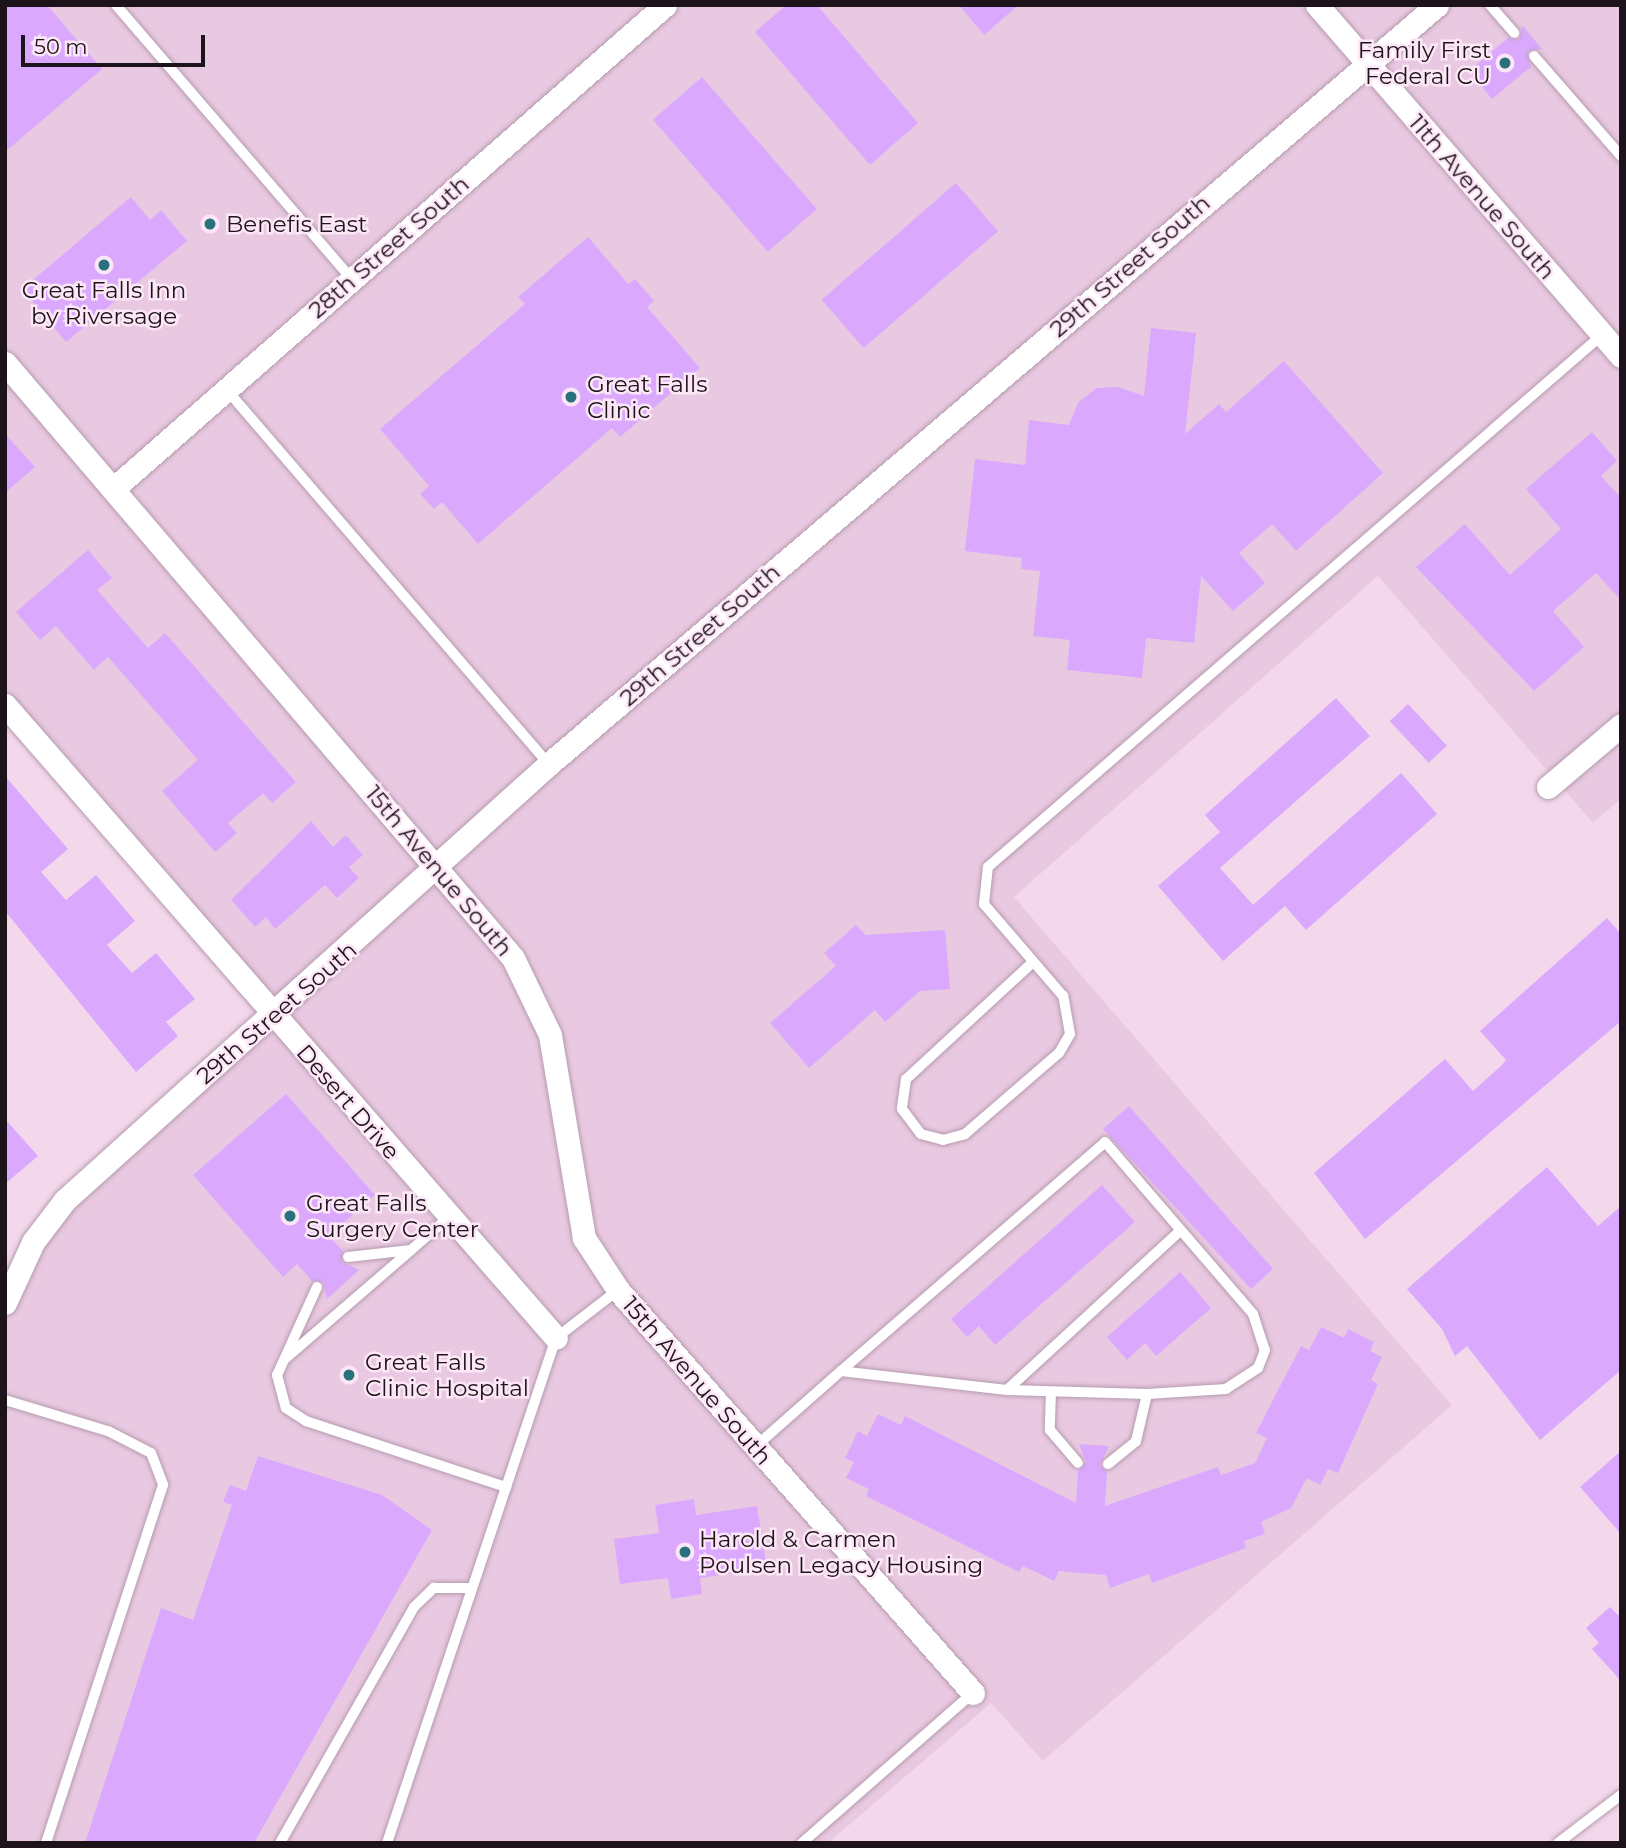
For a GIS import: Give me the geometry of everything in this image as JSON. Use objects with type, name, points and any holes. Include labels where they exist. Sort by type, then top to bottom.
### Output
[{"type":"street","name":"28th Street South","points":[[113,489],[665,5]]},
{"type":"street","name":"11th Avenue South","points":[[1317,5],[1621,356]]},
{"type":"street","name":"29th Street South","points":[[5,1303],[33,1242],[65,1200],[438,869],[550,764],[1437,5]]},
{"type":"street","name":"15th Avenue South","points":[[5,363],[513,958],[550,1035],[584,1238],[618,1290],[973,1693]]},
{"type":"street","name":"Desert Drive","points":[[5,705],[556,1338]]},
{"type":"street","points":[[1548,787],[1621,725]]},
{"type":"lane","points":[[116,5],[352,279]]},
{"type":"lane","points":[[1490,5],[1514,33]]},
{"type":"lane","points":[[1534,56],[1621,156]]},
{"type":"lane","points":[[1033,962],[906,1079],[902,1109],[921,1134],[943,1140],[965,1134],[1065,1044],[1068,1004],[1033,962],[984,904],[984,875],[995,859],[1602,335]]},
{"type":"lane","points":[[226,389],[550,764]]},
{"type":"lane","points":[[755,1447],[841,1371],[1105,1143],[1253,1314],[1265,1350],[1258,1368],[1226,1389],[1147,1394],[1007,1390],[841,1371]]},
{"type":"lane","points":[[282,1362],[450,1217]]},
{"type":"lane","points":[[1007,1390],[1181,1230]]},
{"type":"lane","points":[[348,1257],[411,1251]]},
{"type":"lane","points":[[317,1287],[282,1362],[277,1387],[295,1416],[506,1487]]},
{"type":"lane","points":[[387,1843],[556,1338],[618,1290]]},
{"type":"lane","points":[[1051,1392],[1049,1430],[1078,1462]]},
{"type":"lane","points":[[1108,1464],[1136,1441],[1147,1394]]},
{"type":"lane","points":[[5,1400],[108,1431],[151,1453],[163,1485],[46,1843]]},
{"type":"lane","points":[[281,1843],[414,1607],[434,1588],[472,1588]]},
{"type":"lane","points":[[802,1843],[973,1693]]},
{"type":"lane","points":[[1558,1843],[1621,1795]]},
{"type":"shaded area","points":[[5,5],[1621,5],[1621,799],[1593,823],[1378,576],[1014,897],[1452,1405],[1043,1761],[991,1703],[828,1843],[5,1843],[5,1303],[33,1242],[273,1016],[5,705]]},
{"type":"building","points":[[5,5],[47,5],[102,69],[5,152]]},
{"type":"building","points":[[786,5],[817,5],[918,123],[870,165],[755,32]]},
{"type":"building","points":[[959,5],[1019,5],[984,35]]},
{"type":"building","points":[[1523,26],[1542,49],[1528,51],[1531,67],[1492,99],[1469,71],[1508,38],[1519,39]]},
{"type":"building","points":[[702,77],[817,209],[768,252],[653,120]]},
{"type":"building","points":[[956,183],[998,231],[864,348],[822,300]]},
{"type":"building","name":"Great Falls Inn by Riversage","points":[[131,197],[150,220],[161,210],[187,241],[66,342],[22,289]]},
{"type":"building","points":[[588,237],[628,284],[635,279],[654,301],[647,307],[700,368],[620,437],[612,428],[478,544],[442,502],[434,509],[420,494],[429,486],[380,429],[525,304],[518,297]]},
{"type":"building","points":[[1151,328],[1196,333],[1185,434],[1219,404],[1226,412],[1284,361],[1383,473],[1296,551],[1272,524],[1239,553],[1265,583],[1233,611],[1201,576],[1194,643],[1146,638],[1142,678],[1067,670],[1070,640],[1033,636],[1040,571],[1021,569],[1022,558],[965,551],[975,459],[1025,465],[1029,420],[1069,425],[1078,403],[1096,388],[1118,387],[1144,396]]},
{"type":"building","points":[[1592,432],[1617,461],[1601,476],[1621,498],[1621,600],[1596,573],[1553,611],[1584,647],[1534,691],[1416,567],[1465,524],[1510,575],[1561,529],[1526,489]]},
{"type":"building","points":[[5,434],[35,467],[5,493]]},
{"type":"building","points":[[88,550],[112,578],[97,590],[148,648],[165,633],[296,782],[272,803],[263,793],[228,823],[237,833],[215,852],[162,791],[198,760],[108,657],[94,670],[56,626],[40,640],[16,612]]},
{"type":"building","points":[[1336,698],[1370,736],[1220,868],[1253,905],[1401,773],[1437,814],[1306,930],[1285,906],[1223,961],[1158,886],[1220,832],[1205,815]]},
{"type":"building","points":[[1408,704],[1447,746],[1429,763],[1390,721]]},
{"type":"building","points":[[5,776],[68,849],[41,872],[66,900],[96,875],[135,921],[107,945],[132,973],[156,953],[195,999],[166,1022],[178,1036],[136,1072],[5,911]]},
{"type":"building","points":[[311,821],[333,847],[346,835],[363,855],[349,867],[359,878],[337,898],[325,885],[275,929],[266,917],[255,927],[231,900]]},
{"type":"building","points":[[1607,918],[1621,934],[1621,1021],[1365,1239],[1314,1173],[1445,1059],[1473,1091],[1506,1060],[1480,1031]]},
{"type":"building","points":[[856,925],[866,935],[945,930],[950,989],[920,991],[885,1022],[875,1010],[809,1068],[770,1023],[836,966],[824,953]]},
{"type":"building","name":"Great Falls Surgery Center","points":[[286,1094],[375,1195],[329,1236],[343,1251],[342,1262],[359,1270],[327,1299],[323,1282],[312,1281],[297,1264],[283,1277],[193,1175]]},
{"type":"building","points":[[1129,1106],[1273,1269],[1251,1289],[1103,1129]]},
{"type":"building","points":[[5,1119],[38,1156],[5,1184]]},
{"type":"building","points":[[1547,1167],[1598,1226],[1621,1206],[1621,1370],[1540,1440],[1467,1346],[1455,1356],[1442,1329],[1407,1289]]},
{"type":"building","points":[[1102,1185],[1135,1222],[995,1345],[979,1326],[967,1337],[951,1319]]},
{"type":"building","points":[[1180,1272],[1211,1308],[1156,1356],[1145,1343],[1127,1360],[1107,1337]]},
{"type":"building","points":[[1321,1327],[1344,1338],[1348,1329],[1374,1342],[1370,1351],[1382,1357],[1371,1380],[1378,1384],[1338,1473],[1328,1469],[1320,1485],[1307,1478],[1291,1508],[1261,1522],[1265,1534],[1244,1541],[1246,1548],[1152,1583],[1149,1574],[1110,1588],[1106,1575],[1059,1571],[1054,1581],[1023,1566],[1019,1572],[866,1496],[869,1489],[846,1478],[854,1462],[845,1458],[858,1431],[867,1436],[878,1414],[901,1425],[905,1416],[1076,1503],[1078,1471],[1086,1462],[1079,1444],[1109,1446],[1100,1465],[1107,1472],[1105,1506],[1218,1467],[1221,1475],[1255,1463],[1267,1438],[1256,1433],[1301,1346],[1309,1350]]},
{"type":"building","points":[[1621,1451],[1621,1534],[1580,1487]]},
{"type":"building","points":[[258,1456],[382,1495],[432,1530],[254,1843],[85,1843],[161,1608],[193,1620],[232,1505],[223,1502],[230,1485],[246,1491]]},
{"type":"building","points":[[694,1499],[696,1515],[757,1506],[767,1568],[700,1578],[702,1594],[671,1599],[668,1578],[620,1584],[614,1539],[659,1533],[655,1505]]},
{"type":"building","points":[[1610,1607],[1621,1618],[1621,1681],[1592,1649],[1599,1643],[1586,1628]]},
{"type":"place","name":"Family First Federal CU","points":[[1505,63]]},
{"type":"place","name":"Benefis East","points":[[210,224]]},
{"type":"place","name":"Great Falls Inn by Riversage","points":[[104,265]]},
{"type":"place","name":"Great Falls Clinic","points":[[571,397]]},
{"type":"place","name":"Great Falls Surgery Center","points":[[290,1216]]},
{"type":"place","name":"Great Falls Clinic Hospital","points":[[349,1375]]},
{"type":"place","name":"Harold & Carmen Poulsen Legacy Housing","points":[[685,1552]]}]
